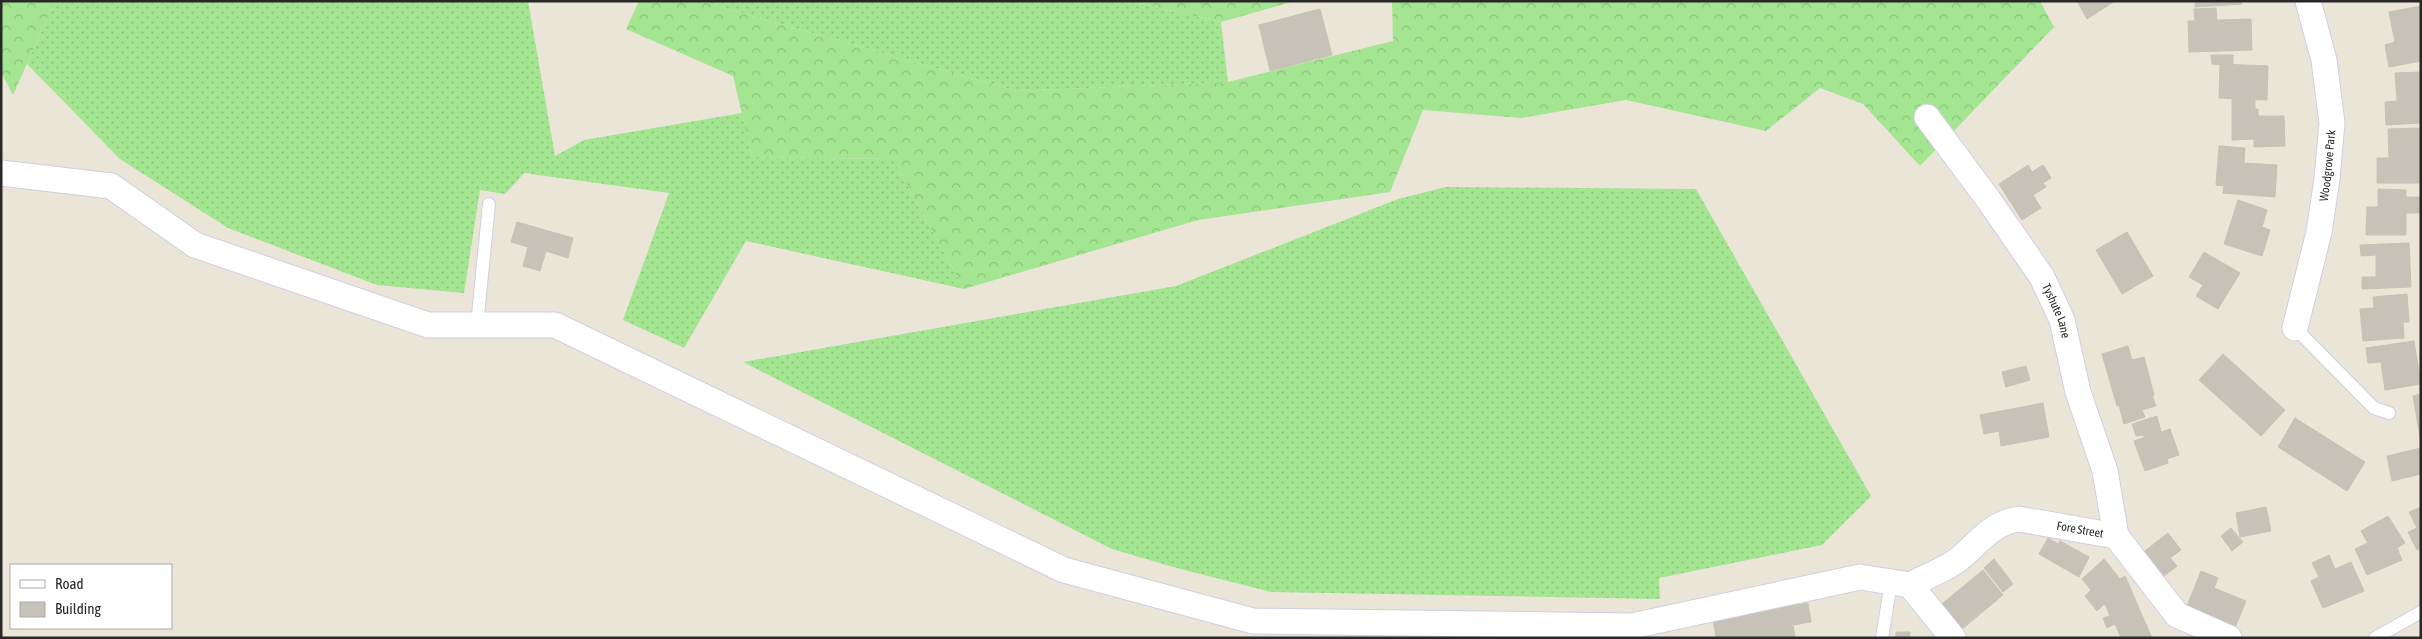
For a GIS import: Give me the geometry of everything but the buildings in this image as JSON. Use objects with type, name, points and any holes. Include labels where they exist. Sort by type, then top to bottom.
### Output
[{"type":"street","name":"Woodgrove Park","points":[[2295,328],[2319,232],[2327,180],[2332,122],[2324,60],[2308,1]]},
{"type":"street","name":"Tyshute Lane","points":[[1927,117],[1988,199],[2042,278],[2062,320],[2078,392],[2105,470],[2116,536]]},
{"type":"street","points":[[1,173],[111,186],[196,245],[428,325],[555,325],[1064,570],[1253,621],[1632,626],[1860,577],[1900,583],[1953,638]]},
{"type":"street","name":"Fore Street","points":[[1900,583],[1958,560],[1984,534],[2004,521],[2018,518],[2116,536],[2176,615],[2229,638]]},
{"type":"lane","points":[[477,325],[489,204]]},
{"type":"lane","points":[[2295,328],[2374,408],[2389,413]]},
{"type":"lane","points":[[1882,638],[1900,583]]},
{"type":"lane","points":[[2375,638],[2421,612]]},
{"type":"green space","points":[[1,1],[55,1],[13,95],[1,72]]},
{"type":"green space","points":[[55,1],[528,1],[555,156],[584,140],[742,113],[752,157],[893,159],[964,289],[746,241],[684,348],[623,320],[669,193],[524,173],[505,194],[480,190],[464,293],[377,285],[228,228],[120,159],[27,64]]},
{"type":"green space","points":[[639,1],[700,1],[1016,91],[1228,82],[1393,41],[1392,1],[2040,1],[2054,27],[1920,166],[1863,104],[1820,88],[1766,131],[1626,100],[1521,118],[1423,110],[1390,192],[1198,220],[964,289],[893,159],[752,157],[733,76],[626,29]]},
{"type":"green space","points":[[700,1],[1129,1],[1221,22],[1228,82],[1016,91]]},
{"type":"green space","points":[[1129,1],[1295,1],[1221,22]]},
{"type":"green space","points":[[1446,187],[1696,189],[1871,496],[1822,545],[1659,578],[1660,599],[1271,592],[1112,549],[743,362],[1176,286],[1398,199]]}]
